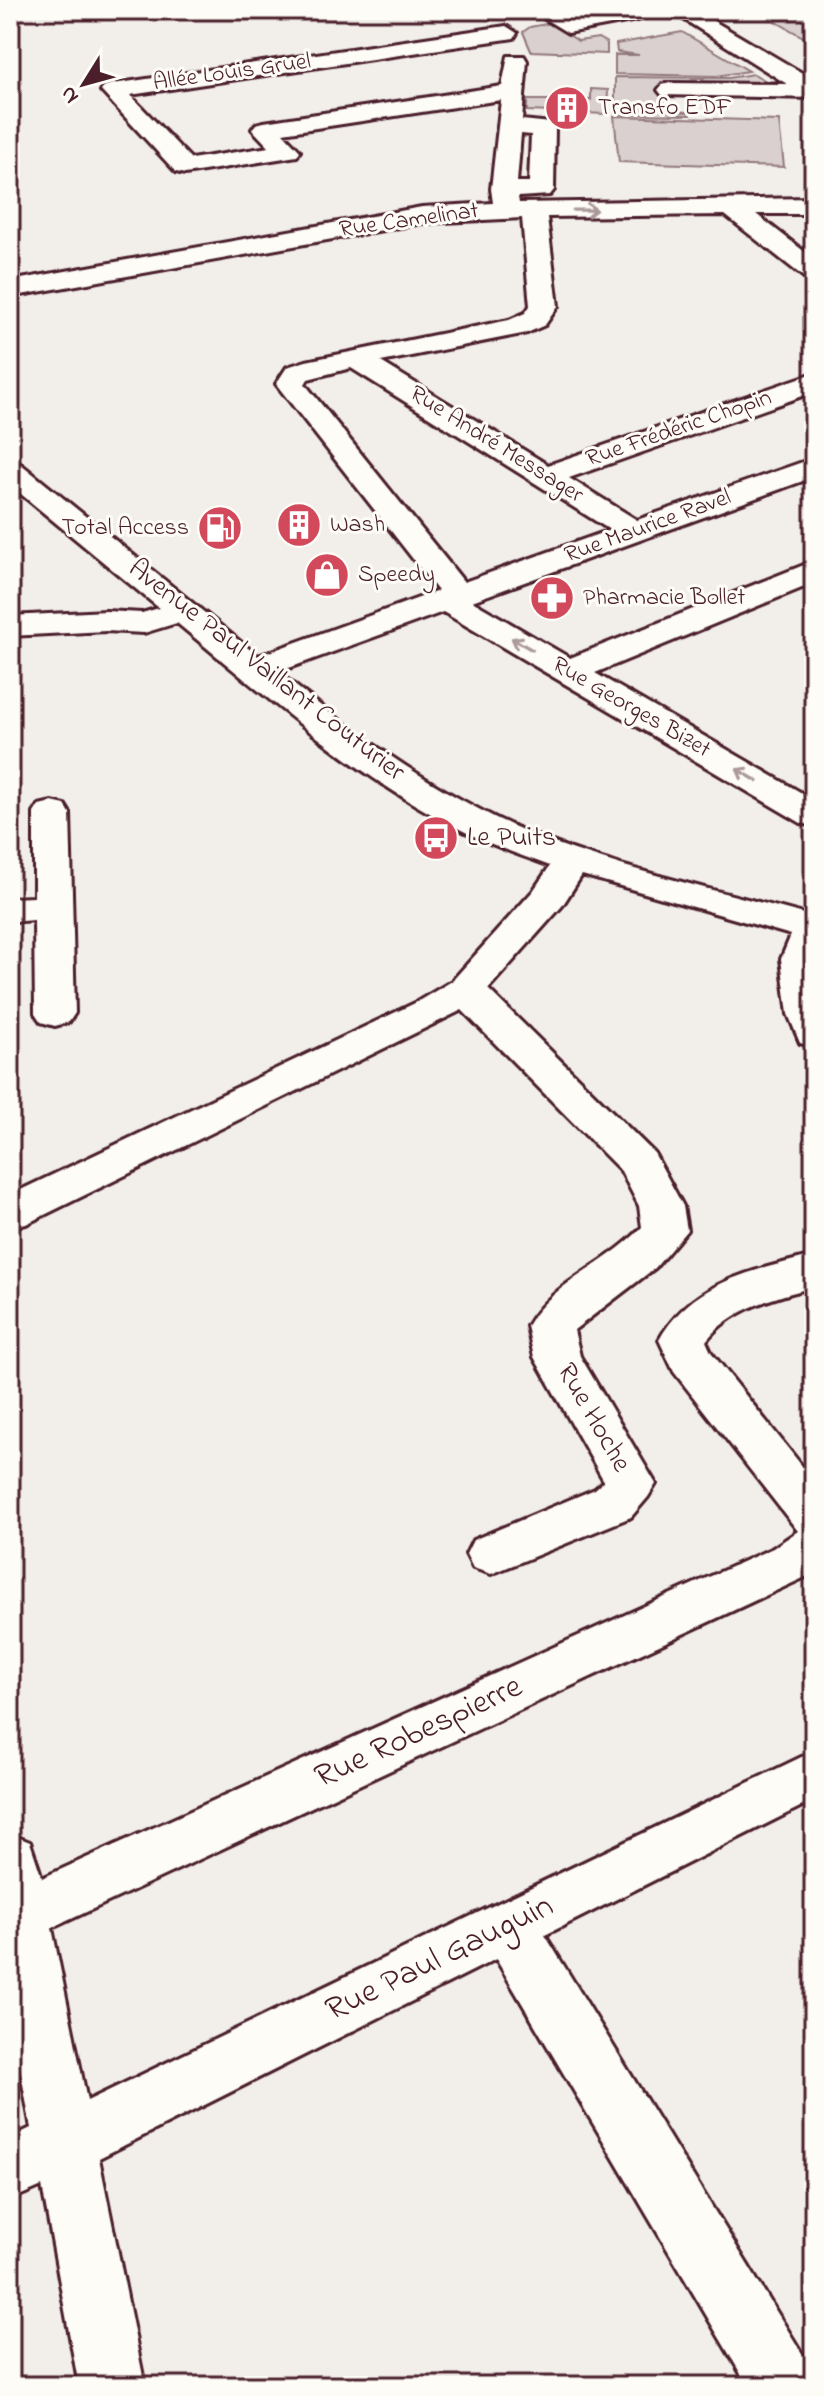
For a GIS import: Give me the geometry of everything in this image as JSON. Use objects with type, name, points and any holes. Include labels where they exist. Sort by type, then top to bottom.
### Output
[{"type":"street","points":[[453,599],[290,384],[297,373],[494,332],[535,319],[544,306],[515,203],[517,105],[508,36],[551,16],[582,10]]},
{"type":"street","points":[[551,16],[568,26],[642,12],[638,10]]},
{"type":"street","points":[[680,10],[813,88]]},
{"type":"street","name":"Allée Louis Gruel","points":[[508,36],[113,91],[185,167],[288,151],[264,129],[517,105]]},
{"type":"street","points":[[670,90],[813,88]]},
{"type":"street","points":[[517,105],[563,114]]},
{"type":"street","points":[[515,203],[541,190],[543,128],[517,105]]},
{"type":"street","name":"Rue Camelinat","points":[[10,289],[422,215],[515,203],[732,208],[814,206]]},
{"type":"street","points":[[732,208],[814,272]]},
{"type":"street","name":"Rue André Messager","points":[[356,359],[635,532]]},
{"type":"street","name":"Rue Frédéric Chopin","points":[[545,476],[814,382]]},
{"type":"street","name":"Rue Maurice Ravel","points":[[256,668],[814,467]]},
{"type":"street","name":"Avenue Paul Vaillant Couturier","points":[[10,470],[360,750],[425,793],[498,833],[572,861],[814,929]]},
{"type":"street","points":[[569,671],[814,571]]},
{"type":"street","name":"Rue Georges Bizet","points":[[453,599],[814,815]]},
{"type":"street","points":[[10,637],[116,631],[185,610]]},
{"type":"street","points":[[10,626],[106,621],[144,623]]},
{"type":"street","points":[[52,813],[55,1013]]},
{"type":"street","points":[[10,1213],[429,1012],[466,990],[540,907],[572,861]]},
{"type":"street","points":[[10,910],[52,907]]},
{"type":"street","points":[[814,929],[801,959],[808,1014],[814,1034]]},
{"type":"street","name":"Rue Hoche","points":[[466,990],[639,1163],[661,1206],[665,1230],[649,1250],[564,1310],[550,1326],[557,1357],[631,1484],[613,1503],[491,1554]]},
{"type":"street","points":[[814,1271],[772,1282],[706,1310],[689,1325],[682,1340],[691,1360],[814,1517]]},
{"type":"street","name":"Rue Robespierre","points":[[16,1887],[791,1562],[814,1546]]},
{"type":"street","name":"Rue Paul Gauguin","points":[[10,2170],[814,1774]]},
{"type":"street","points":[[16,1887],[112,2386]]},
{"type":"street","points":[[508,1926],[785,2386]]},
{"type":"shaded area","points":[[814,10],[814,43],[764,15]]},
{"type":"shaded area","points":[[551,23],[578,41],[598,38],[607,43],[607,54],[531,51],[523,32],[530,27]]},
{"type":"shaded area","points":[[682,32],[749,71],[716,76],[615,74],[615,55],[639,55],[617,52],[616,44]]},
{"type":"shaded area","points":[[754,74],[768,82],[780,80],[786,84],[666,82],[663,111],[689,112],[690,115],[615,114],[615,77],[728,78]]},
{"type":"shaded area","points":[[591,89],[608,90],[607,114],[527,111],[527,100],[591,100]]},
{"type":"shaded area","points":[[614,116],[779,121],[784,167],[619,162]]},
{"type":"place","name":"Transfo EDF","points":[[567,108]]},
{"type":"place","name":"Wash","points":[[299,525]]},
{"type":"place","name":"Total Access","points":[[220,528]]},
{"type":"place","name":"Speedy","points":[[327,575]]},
{"type":"place","name":"Pharmacie Bollet","points":[[552,598]]},
{"type":"place","name":"Le Puits","points":[[436,838]]}]
